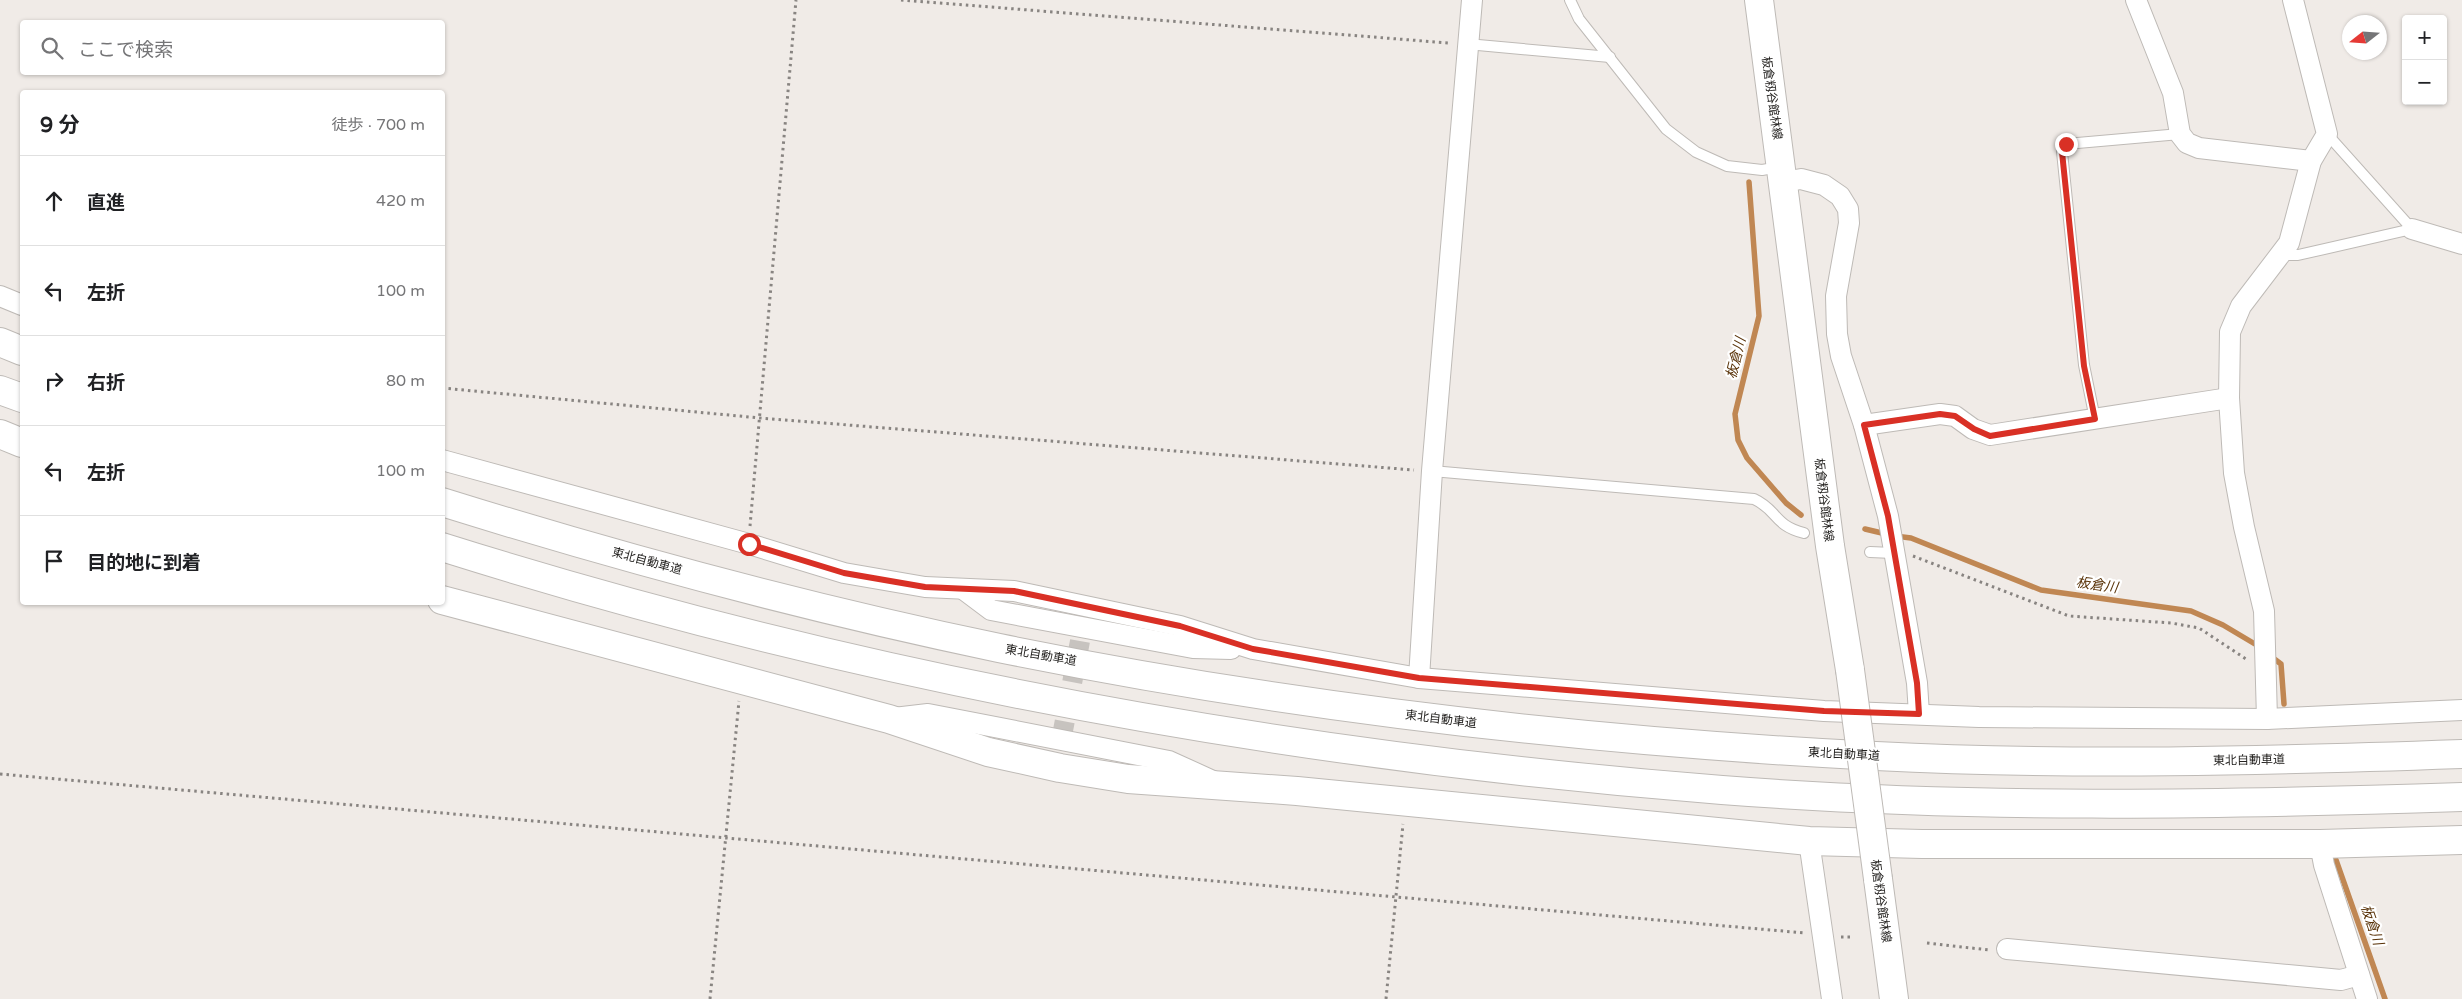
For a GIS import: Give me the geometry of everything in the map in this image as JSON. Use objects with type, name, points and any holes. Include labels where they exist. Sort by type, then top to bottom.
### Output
[{"type":"main road","name":"板倉籾谷館林線","points":[[1759,0],[1830,546],[1850,670],[1894,999]]},
{"type":"main road","points":[[0,342],[20,351]]},
{"type":"main road","points":[[0,390],[20,397]]},
{"type":"main road","points":[[0,434],[20,442]]},
{"type":"main road","name":"東北自動車道","points":[[445,503],[648,562],[835,611],[1001,648],[1272,696],[1389,713],[1561,732],[1726,747],[1881,756],[2179,761],[2462,754]]},
{"type":"main road","points":[[445,548],[632,602],[826,652],[996,691],[1258,737],[1386,755],[1536,773],[1726,790],[1889,799],[2182,804],[2462,797]]},
{"type":"main road","points":[[445,601],[889,719],[988,752],[1060,768],[1128,779],[1405,801],[1808,841],[1922,844],[2320,844],[2462,840]]},
{"type":"street","points":[[1419,678],[1432,472],[1472,0]]},
{"type":"street","points":[[2136,0],[2173,93],[2180,134],[2187,143],[2199,148],[2312,161]]},
{"type":"street","points":[[2268,719],[2264,611],[2244,527],[2234,473],[2229,398],[2230,332],[2241,306],[2289,243],[2312,161],[2327,134],[2293,0]]},
{"type":"street","points":[[1782,174],[1824,185],[1840,196],[1848,210],[1849,223],[1836,296],[1837,334],[1841,356],[1864,425],[1888,516],[1917,683],[1919,714]]},
{"type":"street","points":[[2412,229],[2462,244]]},
{"type":"street","points":[[0,296],[20,304]]},
{"type":"street","points":[[1864,425],[1940,414],[1955,416],[1974,429],[1990,436],[2229,398]]},
{"type":"street","points":[[445,461],[749,544],[844,573],[925,587],[1024,593],[1180,626],[1253,649],[1419,678],[1824,711],[1998,718],[2268,719],[2462,710]]},
{"type":"street","points":[[963,590],[991,610],[1081,635],[1193,648],[1253,649]]},
{"type":"street","points":[[1808,841],[1832,999]]},
{"type":"street","points":[[2320,844],[2324,865],[2367,999]]},
{"type":"street","points":[[2007,948],[2341,980],[2359,975]]},
{"type":"lane","points":[[1570,0],[1579,18],[1666,129],[1696,152],[1727,166],[1782,174]]},
{"type":"lane","points":[[1468,44],[1610,56]]},
{"type":"lane","points":[[2095,419],[2084,366],[2062,152],[2066,144],[2180,134]]},
{"type":"lane","points":[[2280,255],[2298,255],[2412,229],[2327,134]]},
{"type":"lane","points":[[1432,472],[1754,499],[1764,504],[1789,530],[1804,533]]},
{"type":"lane","points":[[1870,552],[1893,553]]},
{"type":"path","points":[[749,544],[796,0]]},
{"type":"path","points":[[901,0],[1468,44]]},
{"type":"path","points":[[445,388],[760,418],[1432,472]]},
{"type":"path","points":[[1893,553],[1921,557],[2016,597],[2070,616],[2171,623],[2199,628],[2266,672]]},
{"type":"path","points":[[710,999],[741,679]]},
{"type":"path","points":[[0,774],[1822,934]]},
{"type":"path","points":[[1386,999],[1405,801]]},
{"type":"path","points":[[1927,943],[1992,950],[2007,948]]},
{"type":"waterway","name":"板倉川","points":[[1749,182],[1759,316],[1735,414],[1738,440],[1747,458],[1786,503],[1801,515]]},
{"type":"waterway","name":"板倉川","points":[[1865,529],[1886,534]]},
{"type":"waterway","name":"板倉川","points":[[1895,536],[1911,538],[2041,590],[2191,611],[2223,625],[2260,647]]},
{"type":"waterway","name":"板倉川","points":[[2269,655],[2281,664],[2284,704]]},
{"type":"waterway","name":"板倉川","points":[[2336,860],[2385,999]]},
{"type":"tunnel","points":[[1061,741],[1080,641]]},
{"type":"route","points":[[749,544],[844,573],[925,587],[1014,591],[1180,626],[1253,649],[1316,662],[1419,678],[1824,711],[1919,714],[1917,683],[1888,516],[1864,425],[1940,414],[1955,416],[1974,429],[1990,436],[2095,419],[2084,366],[2062,152],[2066,144]]}]
